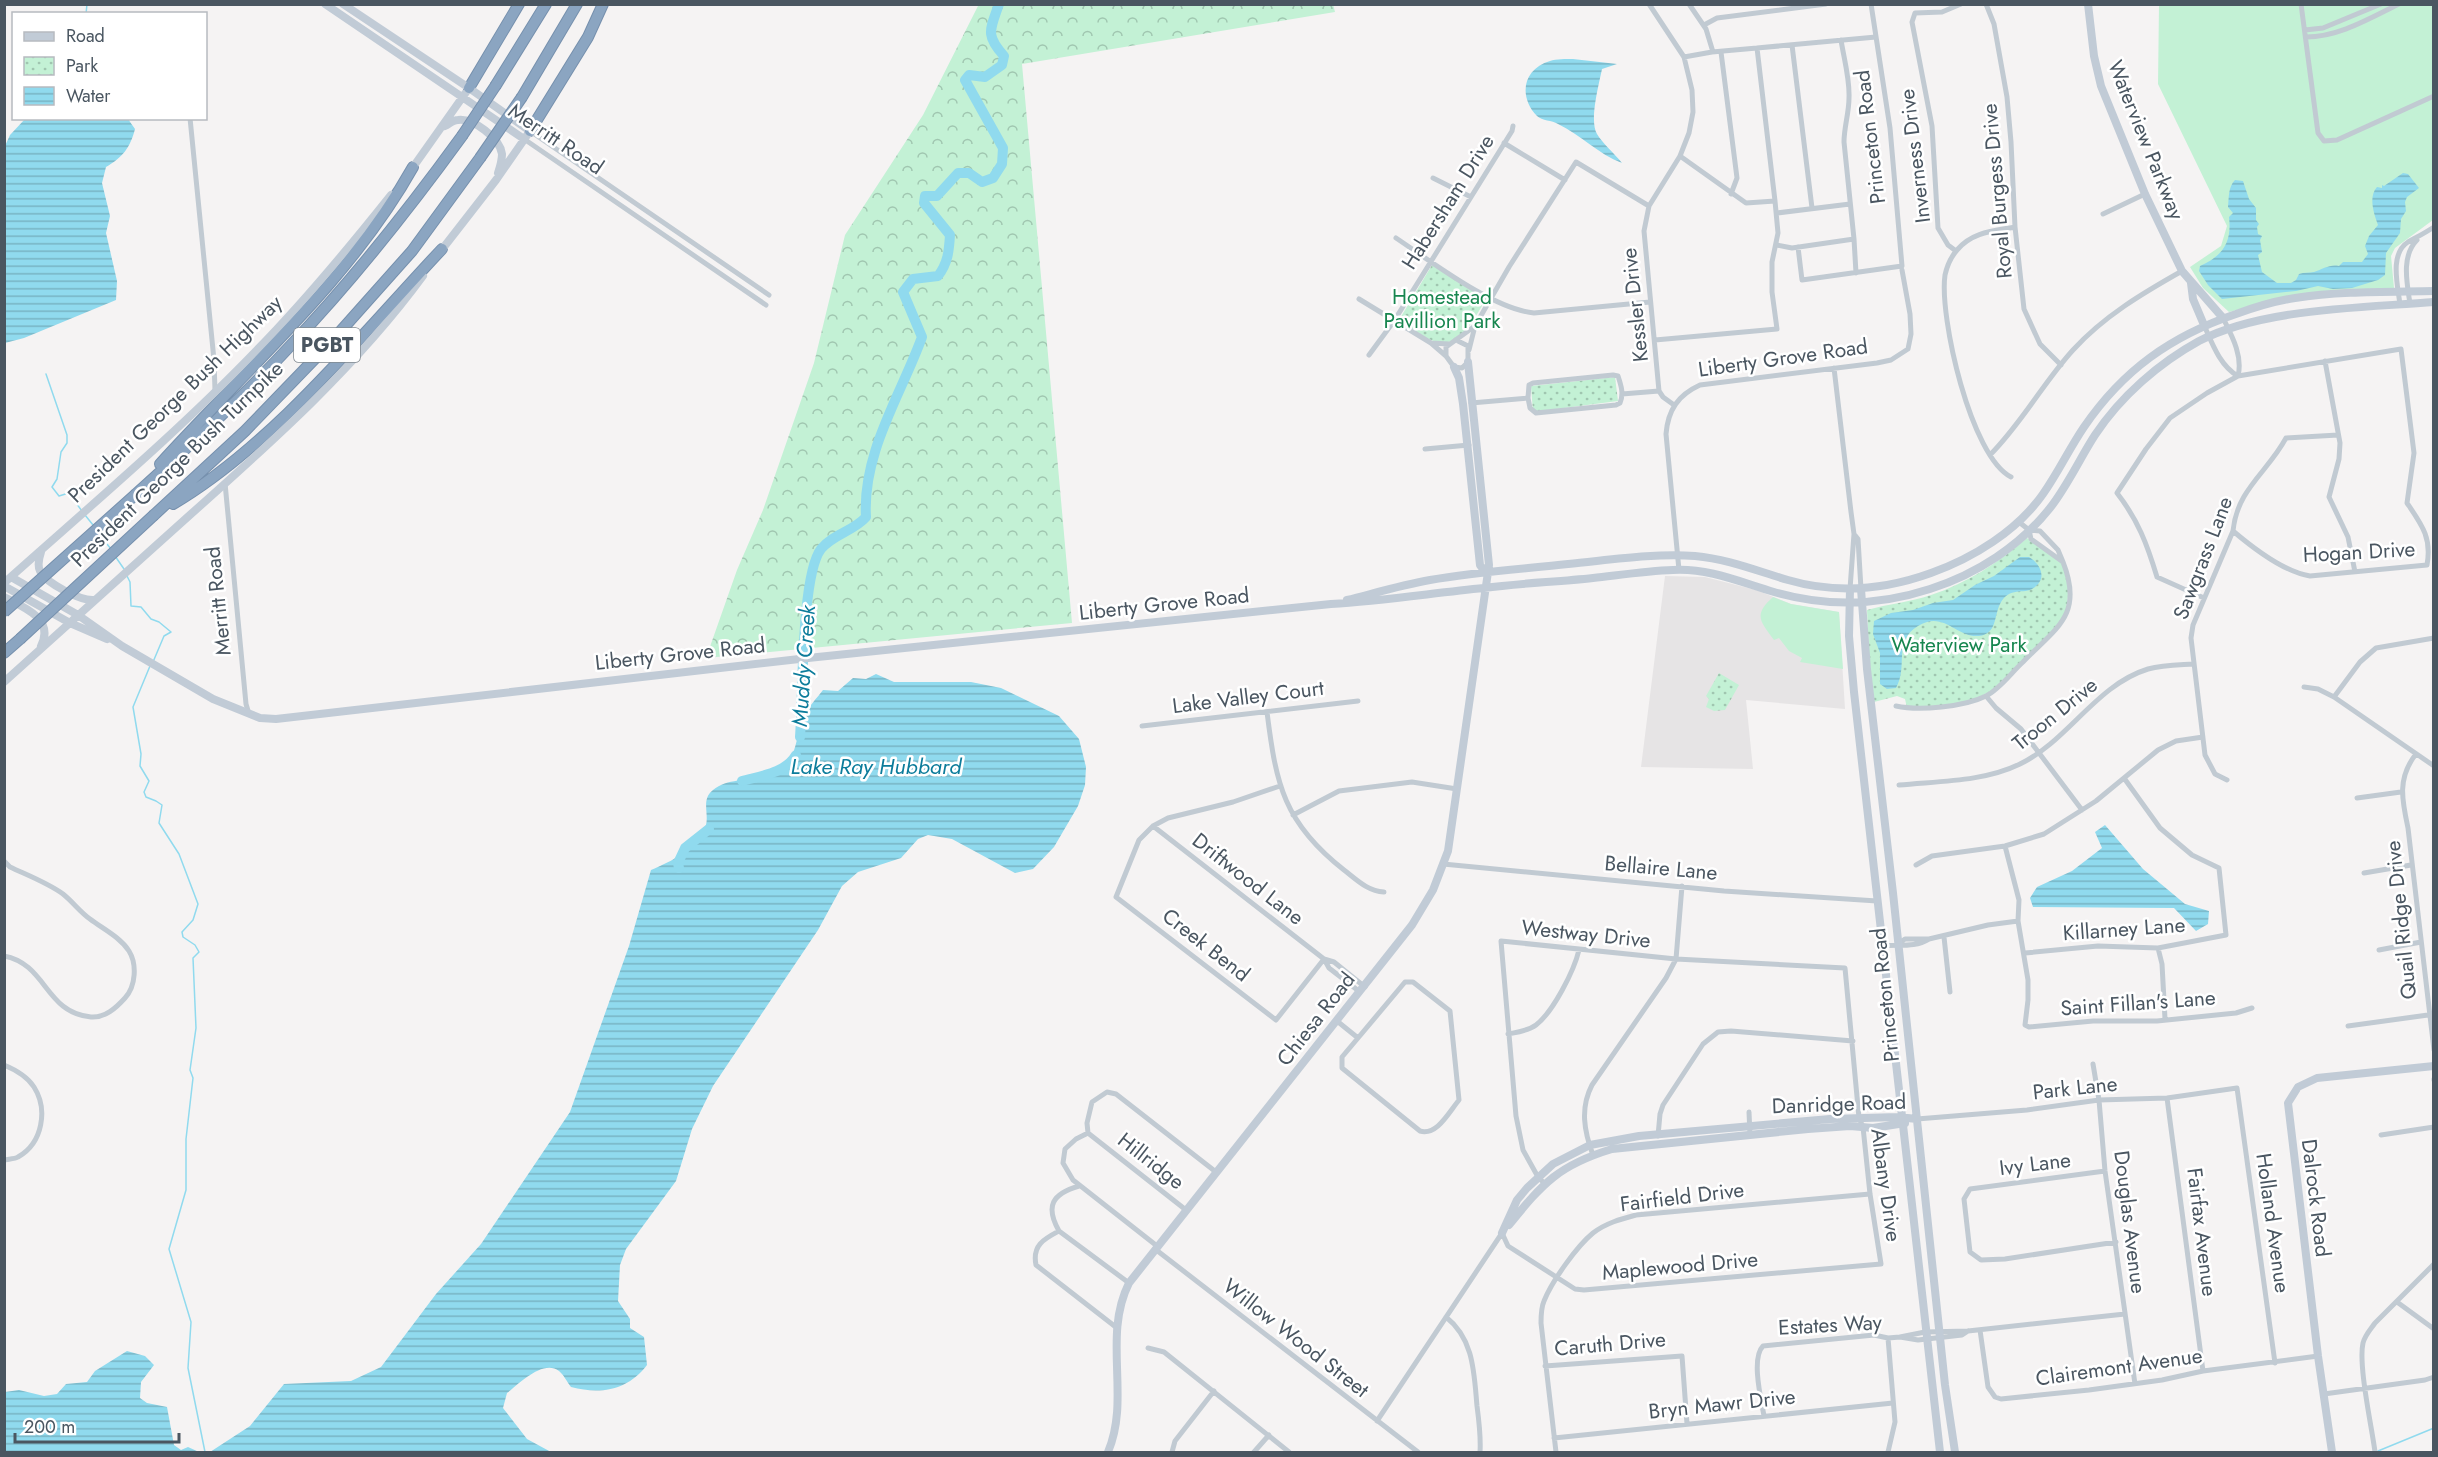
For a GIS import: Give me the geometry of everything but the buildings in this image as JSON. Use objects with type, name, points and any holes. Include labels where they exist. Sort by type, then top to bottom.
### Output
[{"type":"highway","points":[[469,88],[519,4]]},
{"type":"highway","name":"President George Bush Turnpike","points":[[4,612],[236,402],[312,323],[382,241],[462,136],[546,4]]},
{"type":"highway","name":"President George Bush Turnpike","points":[[4,653],[245,431],[330,343],[412,251],[522,97],[577,4]]},
{"type":"highway","points":[[527,135],[588,37],[603,4]]},
{"type":"highway","points":[[154,477],[157,468],[315,299],[372,233],[413,167]]},
{"type":"highway","points":[[154,515],[194,492],[265,435],[442,249]]},
{"type":"main road","name":"Merritt Road","points":[[325,4],[462,98],[527,135]]},
{"type":"main road","name":"Merritt Road","points":[[343,4],[469,88],[527,135]]},
{"type":"main road","name":"Waterview Parkway","points":[[2088,4],[2094,56],[2101,86],[2145,194],[2182,271],[2190,283],[2217,309],[2223,318]]},
{"type":"main road","name":"President George Bush Highway","points":[[6,580],[99,498],[256,351],[359,236],[413,167],[469,88]]},
{"type":"main road","points":[[441,129],[451,122],[466,120],[485,130],[497,141],[502,152],[496,180]]},
{"type":"main road","points":[[4,682],[272,442],[333,380],[405,300],[496,180],[527,135]]},
{"type":"main road","name":"Waterview Parkway","points":[[2190,283],[2193,299],[2204,325]]},
{"type":"main road","name":"Liberty Grove Road","points":[[1331,604],[1431,580],[1633,557],[1678,556],[1728,561],[1789,580],[1861,590],[1933,573],[1970,555],[2019,522],[2044,493],[2084,427],[2114,390],[2163,347],[2204,325],[2258,306],[2292,298],[2433,291]]},
{"type":"main road","name":"Liberty Grove Road","points":[[6,580],[78,615],[122,646],[213,699],[260,718],[292,717],[521,689],[1331,604],[1372,602],[1487,587],[1679,570],[1722,575],[1801,598],[1861,604],[1921,592],[1956,579],[2000,554],[2029,531],[2052,505],[2096,434],[2131,393],[2166,363],[2209,337],[2255,321],[2286,315],[2433,302]]},
{"type":"main road","points":[[1467,403],[1468,362]]},
{"type":"main road","points":[[1454,367],[1467,403]]},
{"type":"main road","name":"Chiesa Road","points":[[1108,1452],[1116,1422],[1118,1312],[1129,1283],[1422,911],[1448,851],[1487,587],[1486,573],[1480,565],[1467,403]]},
{"type":"main road","points":[[47,545],[38,565],[40,572],[47,579],[80,599],[97,598]]},
{"type":"main road","name":"Liberty Grove Road","points":[[6,580],[70,623],[122,646]]},
{"type":"main road","name":"Princeton Road","points":[[1850,589],[1849,636],[1854,692],[1925,1336],[1940,1452]]},
{"type":"main road","name":"Princeton Road","points":[[1861,590],[1879,786],[1945,1385],[1955,1452]]},
{"type":"main road","points":[[4,597],[35,614],[43,624],[44,640],[39,650]]},
{"type":"main road","points":[[1866,791],[1879,786]]},
{"type":"main road","points":[[1893,1050],[1909,1049]]},
{"type":"main road","name":"Dalrock Road","points":[[2332,1452],[2318,1356],[2288,1103],[2298,1087],[2317,1078],[2433,1066]]},
{"type":"main road","name":"Danridge Road","points":[[1502,1233],[1541,1180],[1560,1159],[1590,1145],[1658,1134],[1750,1125],[1859,1118],[1901,1121]]},
{"type":"main road","name":"Danridge Road","points":[[1541,1180],[1593,1155],[1612,1149],[1750,1135],[1863,1127],[1917,1119]]},
{"type":"street","name":"Kessler Drive","points":[[1649,4],[1684,57],[1692,90],[1693,112],[1689,133],[1680,156],[1649,206],[1644,231],[1659,391],[1674,405]]},
{"type":"street","points":[[1689,4],[1711,39],[1713,52]]},
{"type":"street","points":[[1704,25],[1717,18],[1826,4]]},
{"type":"street","name":"Princeton Road","points":[[1871,4],[1890,128],[1902,268],[1910,314],[1911,334],[1908,349]]},
{"type":"street","name":"Inverness Drive","points":[[1956,252],[1948,245],[1938,228],[1932,126],[1912,17],[1915,13],[1942,12],[1961,4]]},
{"type":"street","name":"Royal Burgess Drive","points":[[1986,4],[1994,24],[2007,97],[2012,142],[2015,227],[2024,309],[2040,344],[2061,365]]},
{"type":"street","points":[[2301,4],[2318,133],[2324,141],[2337,140],[2433,96]]},
{"type":"street","points":[[2305,33],[2381,4]]},
{"type":"street","points":[[2305,33],[2317,37],[2345,30],[2399,4]]},
{"type":"street","points":[[2371,9],[2374,16]]},
{"type":"street","points":[[1684,57],[1713,52],[1876,37]]},
{"type":"street","points":[[1841,40],[1849,95],[1849,110],[1844,127],[1856,273]]},
{"type":"street","points":[[1792,45],[1812,208]]},
{"type":"street","points":[[1655,340],[1778,329],[1772,292],[1772,261],[1777,245],[1776,213],[1757,48]]},
{"type":"street","points":[[1721,52],[1737,178],[1731,194]]},
{"type":"street","points":[[190,120],[215,391]]},
{"type":"street","name":"Habersham Drive","points":[[1369,356],[1394,321],[1513,126]]},
{"type":"street","name":"Merritt Road","points":[[527,135],[769,295]]},
{"type":"street","name":"Merritt Road","points":[[527,135],[766,304]]},
{"type":"street","points":[[1504,143],[1565,180]]},
{"type":"street","points":[[1680,156],[1746,203],[1775,201]]},
{"type":"street","points":[[1359,299],[1431,344],[1446,356],[1454,367],[1462,368],[1468,362],[1475,326],[1490,298],[1576,162],[1649,206]]},
{"type":"street","points":[[1433,178],[1471,197]]},
{"type":"street","points":[[2103,214],[2145,194]]},
{"type":"street","points":[[1776,213],[1850,204]]},
{"type":"street","points":[[2011,477],[2002,472],[1990,455],[1969,411],[1952,353],[1944,287],[1947,267],[1956,252],[1975,235],[2015,227]]},
{"type":"street","points":[[2410,304],[2408,255],[2413,244],[2433,227]]},
{"type":"street","points":[[2400,305],[2398,254],[2407,243],[2423,235]]},
{"type":"street","points":[[1396,238],[1490,298],[1519,311],[1534,313],[1650,302]]},
{"type":"street","points":[[1777,245],[1798,247],[1854,239]]},
{"type":"street","points":[[1798,247],[1802,280],[1902,268]]},
{"type":"street","points":[[2398,254],[2408,255]]},
{"type":"street","points":[[1990,455],[2006,439],[2073,350],[2110,316],[2182,271]]},
{"type":"street","points":[[2223,318],[2238,353],[2240,369],[2238,376]]},
{"type":"street","points":[[2204,325],[2221,360],[2238,376]]},
{"type":"street","points":[[1431,344],[1449,344],[1458,341],[1475,326]]},
{"type":"street","points":[[1458,341],[1466,344],[1470,350]]},
{"type":"street","points":[[1446,356],[1446,347],[1449,344]]},
{"type":"street","name":"Liberty Grove Road","points":[[1674,405],[1686,393],[1700,385],[1877,363],[1892,360],[1908,349]]},
{"type":"street","name":"Hogan Drive","points":[[2233,531],[2285,569],[2297,574],[2310,576],[2427,565],[2430,548],[2422,524],[2407,503],[2414,453],[2401,349],[2325,361]]},
{"type":"street","points":[[2204,598],[2157,576],[2147,542],[2134,514],[2117,492],[2146,448],[2170,418],[2207,393],[2238,376],[2325,361],[2338,435],[2339,459],[2329,497],[2348,537],[2355,572]]},
{"type":"street","name":"Princeton Road","points":[[1834,368],[1854,534],[1850,589]]},
{"type":"street","points":[[1613,375],[1618,376],[1622,394],[1620,402],[1616,405],[1536,413],[1530,408],[1528,398],[1529,385],[1533,383],[1613,375]]},
{"type":"street","points":[[1622,394],[1659,391]]},
{"type":"street","points":[[1467,403],[1528,398]]},
{"type":"street","points":[[1674,405],[1667,424],[1667,448],[1679,570]]},
{"type":"street","name":"Sawgrass Lane","points":[[2227,780],[2220,778],[2210,766],[2205,755],[2190,638],[2204,598],[2233,531],[2234,516],[2243,495],[2286,438],[2338,435]]},
{"type":"street","points":[[1425,449],[1472,445]]},
{"type":"street","name":"Merritt Road","points":[[225,483],[246,704],[249,715]]},
{"type":"street","points":[[2019,522],[2029,531],[2031,539],[2063,562]]},
{"type":"street","points":[[1896,706],[1918,708],[1967,703],[1986,696],[2050,637],[2065,617],[2071,593],[2070,581],[2058,550],[2040,531],[2029,531]]},
{"type":"street","name":"Princeton Road","points":[[1854,534],[1858,539],[1861,590]]},
{"type":"street","points":[[2334,696],[2360,662],[2376,648],[2433,639]]},
{"type":"street","name":"Troon Drive","points":[[1899,785],[1980,777],[2019,764],[2039,753],[2118,685],[2146,670],[2193,664]]},
{"type":"street","points":[[2304,687],[2318,688],[2334,696],[2433,766]]},
{"type":"street","points":[[1986,696],[1996,708],[2021,729],[2082,810]]},
{"type":"street","name":"Lake Valley Court","points":[[1142,726],[1358,701]]},
{"type":"street","points":[[1267,712],[1280,786],[1300,827],[1321,852],[1368,889],[1384,892]]},
{"type":"street","points":[[1916,866],[1932,856],[2005,846],[2044,834],[2082,810],[2168,744],[2202,737]]},
{"type":"street","name":"Quail Ridge Drive","points":[[2416,754],[2402,780],[2401,792],[2408,828],[2427,980],[2428,1016],[2433,1050]]},
{"type":"street","name":"Killarney Lane","points":[[2025,953],[2098,946],[2158,948],[2226,934],[2219,868],[2192,855],[2160,828],[2124,778]]},
{"type":"street","points":[[1293,815],[1339,791],[1412,782],[1457,789]]},
{"type":"street","points":[[1153,826],[1168,818],[1233,802],[1280,786]]},
{"type":"street","points":[[2357,798],[2401,792]]},
{"type":"street","name":"Creek Bend","points":[[1153,826],[1139,840],[1116,897],[1275,1020],[1324,959]]},
{"type":"street","name":"Driftwood Lane","points":[[1153,826],[1324,959],[1329,968],[1362,989]]},
{"type":"street","points":[[2005,846],[2019,900],[2018,921],[2025,953]]},
{"type":"street","points":[[4,861],[10,867],[62,894],[114,936],[129,951],[135,975],[129,994],[114,1011],[93,1017],[74,1013],[54,1000],[34,970],[15,958],[4,956]]},
{"type":"street","name":"Bellaire Lane","points":[[1443,864],[1877,901]]},
{"type":"street","points":[[2364,873],[2411,865]]},
{"type":"street","points":[[1593,1155],[1585,1124],[1585,1098],[1666,978],[1676,959],[1682,886]]},
{"type":"street","points":[[1882,946],[1914,945],[1929,939],[1988,925],[2018,921]]},
{"type":"street","points":[[1944,937],[1950,992]]},
{"type":"street","name":"Westway Drive","points":[[1541,1180],[1523,1150],[1518,1127],[1501,941],[1676,959],[1845,968]]},
{"type":"street","points":[[2379,950],[2421,942]]},
{"type":"street","points":[[2158,948],[2162,964],[2165,1019]]},
{"type":"street","points":[[1508,1034],[1527,1030],[1543,1018],[1572,973],[1579,950]]},
{"type":"street","name":"Saint Fillan's Lane","points":[[2025,953],[2028,1000],[2025,1025],[2033,1028],[2093,1021],[2165,1019],[2236,1013],[2252,1008]]},
{"type":"street","name":"Albany Drive","points":[[1845,968],[1859,1118],[1863,1127],[1881,1264]]},
{"type":"street","points":[[1405,982],[1413,982],[1450,1011],[1459,1100],[1434,1131],[1427,1133],[1420,1131],[1342,1068],[1342,1057],[1358,1038],[1405,982]]},
{"type":"street","points":[[2348,1026],[2428,1016]]},
{"type":"street","points":[[1337,1021],[1358,1038]]},
{"type":"street","points":[[1660,1144],[1658,1134],[1663,1105],[1703,1044],[1718,1032],[1731,1031],[1853,1041]]},
{"type":"street","name":"Douglas Avenue","points":[[2093,1064],[2099,1100],[2105,1171],[2135,1384]]},
{"type":"street","points":[[4,1065],[19,1071],[33,1087],[42,1106],[41,1124],[34,1142],[18,1157],[4,1160]]},
{"type":"street","name":"Park Lane","points":[[1917,1119],[2026,1110],[2099,1100],[2168,1098],[2237,1088]]},
{"type":"street","name":"Holland Avenue","points":[[2237,1088],[2275,1363]]},
{"type":"street","points":[[1129,1283],[1059,1231],[1051,1211],[1054,1199],[1061,1193],[1079,1186],[1063,1163],[1065,1149],[1076,1139],[1088,1133],[1086,1123],[1092,1102],[1107,1092],[1116,1094],[1216,1172]]},
{"type":"street","name":"Fairfax Avenue","points":[[2168,1098],[2203,1371]]},
{"type":"street","points":[[1749,1112],[1750,1135]]},
{"type":"street","points":[[2381,1135],[2433,1127]]},
{"type":"street","name":"Hillridge","points":[[1088,1133],[1186,1210]]},
{"type":"street","name":"Ivy Lane","points":[[2105,1171],[1970,1189],[1964,1199],[1970,1252],[1981,1260],[2006,1259],[2116,1242]]},
{"type":"street","name":"Willow Wood Street","points":[[1079,1186],[1418,1452]]},
{"type":"street","name":"Fairfield Drive","points":[[1556,1452],[1545,1366],[1542,1308],[1557,1277],[1594,1233],[1619,1219],[1667,1212],[1870,1194]]},
{"type":"street","points":[[1059,1231],[1043,1239],[1034,1255],[1036,1265],[1117,1328]]},
{"type":"street","name":"Maplewood Drive","points":[[1502,1233],[1508,1246],[1575,1288],[1592,1291],[1881,1264]]},
{"type":"street","name":"Danridge Road","points":[[1377,1421],[1502,1233]]},
{"type":"street","points":[[2375,1452],[2362,1353],[2365,1337],[2433,1264]]},
{"type":"street","points":[[2397,1302],[2433,1329]]},
{"type":"street","name":"Estates Way","points":[[1764,1416],[1757,1358],[1763,1346],[1874,1335],[1888,1338],[1940,1334],[1962,1335],[1968,1331],[2125,1314]]},
{"type":"street","points":[[1446,1317],[1456,1324],[1464,1335],[1473,1360],[1480,1452]]},
{"type":"street","name":"Clairemont Avenue","points":[[1980,1330],[1988,1388],[1995,1398],[2135,1384],[2203,1371],[2318,1356]]},
{"type":"street","points":[[1888,1338],[1895,1422],[1888,1452]]},
{"type":"street","points":[[1148,1348],[1164,1352],[1289,1452]]},
{"type":"street","name":"Caruth Drive","points":[[1545,1366],[1682,1356],[1687,1424]]},
{"type":"street","points":[[2324,1394],[2433,1377]]},
{"type":"street","points":[[1172,1452],[1175,1441],[1214,1390]]},
{"type":"street","name":"Bryn Mawr Drive","points":[[1554,1438],[1893,1403]]},
{"type":"street","points":[[1254,1452],[1269,1435]]},
{"type":"shaded area","points":[[1665,576],[1705,577],[1756,590],[1791,604],[1839,612],[1845,709],[1746,700],[1753,769],[1641,767]]},
{"type":"green space","points":[[979,4],[1333,4],[1335,12],[1022,64],[1072,623],[706,658],[737,570],[763,510],[814,363],[845,235],[923,115]]},
{"type":"green space","points":[[2159,5],[2433,5],[2433,220],[2395,248],[2391,256],[2394,288],[2291,296],[2229,312],[2203,288],[2190,267],[2221,246],[2227,226],[2158,84]]},
{"type":"green space","name":"Homestead Pavillion Park","points":[[1432,265],[1487,298],[1465,331],[1450,341],[1441,343],[1431,340],[1399,320]]},
{"type":"green space","points":[[1615,377],[1618,401],[1533,412],[1531,386]]},
{"type":"green space","name":"Waterview Park","points":[[2027,538],[2063,562],[2070,583],[2065,617],[1997,688],[1967,703],[1907,708],[1905,699],[1897,696],[1874,702],[1867,610],[1923,597],[1957,585],[2005,556]]},
{"type":"green space","points":[[1773,597],[1791,604],[1839,612],[1843,669],[1800,662],[1802,658],[1789,651],[1779,638],[1774,640],[1761,618],[1763,609]]},
{"type":"green space","points":[[1719,673],[1739,685],[1725,710],[1714,711],[1706,707],[1709,699],[1706,696]]},
{"type":"water","points":[[1573,59],[1617,64],[1602,69],[1595,102],[1594,120],[1597,134],[1622,163],[1605,155],[1566,128],[1539,118],[1527,100],[1526,84],[1534,70],[1550,61]]},
{"type":"water","points":[[24,120],[129,120],[135,129],[125,151],[106,167],[102,183],[110,216],[106,233],[117,281],[116,300],[24,338],[5,343],[5,146],[10,135]]},
{"type":"water","points":[[2403,173],[2408,174],[2419,188],[2407,197],[2400,233],[2386,253],[2385,275],[2378,280],[2352,288],[2333,289],[2318,286],[2296,291],[2222,299],[2208,285],[2199,271],[2200,266],[2220,253],[2227,241],[2229,217],[2233,213],[2228,207],[2229,193],[2235,180],[2243,181],[2249,199],[2256,208],[2258,234],[2262,236],[2260,240],[2262,252],[2258,255],[2262,272],[2277,283],[2291,283],[2301,273],[2339,266],[2343,262],[2362,262],[2368,254],[2365,246],[2369,236],[2378,225],[2373,206],[2374,191],[2377,187],[2382,188],[2382,185],[2384,186]]},
{"type":"water","points":[[2020,557],[2029,557],[2036,563],[2041,570],[2041,579],[2031,590],[2013,593],[2004,598],[1989,632],[1979,636],[1971,635],[1935,621],[1918,626],[1905,639],[1900,679],[1896,688],[1887,689],[1880,684],[1880,653],[1873,634],[1874,621],[1891,613],[1953,600],[1975,585],[1994,576]]},
{"type":"water","name":"Lake Ray Hubbard","points":[[876,674],[894,682],[971,682],[1001,688],[1059,716],[1079,739],[1086,767],[1085,785],[1078,806],[1054,847],[1033,869],[1015,873],[952,839],[928,835],[918,839],[901,858],[858,872],[842,886],[818,930],[713,1086],[692,1129],[676,1181],[626,1249],[620,1265],[618,1301],[630,1319],[630,1328],[644,1337],[647,1365],[623,1385],[603,1390],[571,1387],[559,1371],[546,1368],[532,1374],[507,1393],[503,1408],[527,1439],[551,1452],[210,1452],[250,1426],[284,1384],[351,1381],[381,1367],[436,1294],[481,1244],[570,1112],[629,946],[651,870],[675,858],[698,841],[706,825],[707,798],[713,790],[729,782],[771,777],[784,770],[792,756],[804,716],[823,690],[838,691],[853,678],[866,679]]},
{"type":"water","points":[[2105,825],[2143,869],[2185,904],[2209,911],[2208,924],[2196,931],[2174,908],[2033,907],[2030,898],[2037,887],[2072,871],[2102,848],[2095,832]]},
{"type":"water","points":[[127,1351],[145,1356],[154,1365],[141,1382],[140,1398],[147,1403],[167,1407],[174,1445],[181,1450],[188,1447],[199,1452],[5,1452],[5,1392],[19,1390],[44,1396],[57,1394],[66,1384],[87,1382],[95,1371]]},
{"type":"waterway","points":[[86,12],[87,4]]},
{"type":"waterway","name":"Muddy Creek","points":[[800,737],[806,610],[814,563],[826,544],[856,526],[866,517],[866,493],[876,447],[922,337],[903,292],[913,279],[938,276],[947,257],[950,235],[924,203],[925,196],[937,196],[958,173],[969,173],[982,182],[993,178],[1002,164],[1003,148],[965,80],[969,75],[985,77],[1002,65],[1004,56],[994,43],[991,32],[999,4]]},
{"type":"waterway","points":[[46,374],[67,435],[67,443],[61,452],[57,479],[52,487],[59,496],[72,492],[73,499],[82,511]]},
{"type":"waterway","points":[[85,515],[93,525]]},
{"type":"waterway","points":[[99,534],[111,549]]},
{"type":"waterway","points":[[115,556],[124,569]]},
{"type":"waterway","points":[[127,576],[130,582],[131,606],[141,607],[151,619],[159,622],[171,632],[164,636],[153,662]]},
{"type":"waterway","points":[[150,666],[133,707],[141,754],[140,766],[149,781],[144,792],[146,797],[162,805],[159,823],[179,854],[198,904],[193,920],[182,932],[183,937],[195,945],[199,952],[193,958],[196,1028],[190,1070],[193,1078],[186,1139],[186,1190],[169,1249],[191,1322],[188,1368],[205,1452]]},
{"type":"waterway","name":"Muddy Creek","points":[[742,781],[779,770],[792,761],[796,755]]},
{"type":"waterway","name":"Muddy Creek","points":[[679,868],[678,863],[685,848],[709,829]]},
{"type":"waterway","points":[[2378,1451],[2434,1428]]}]
